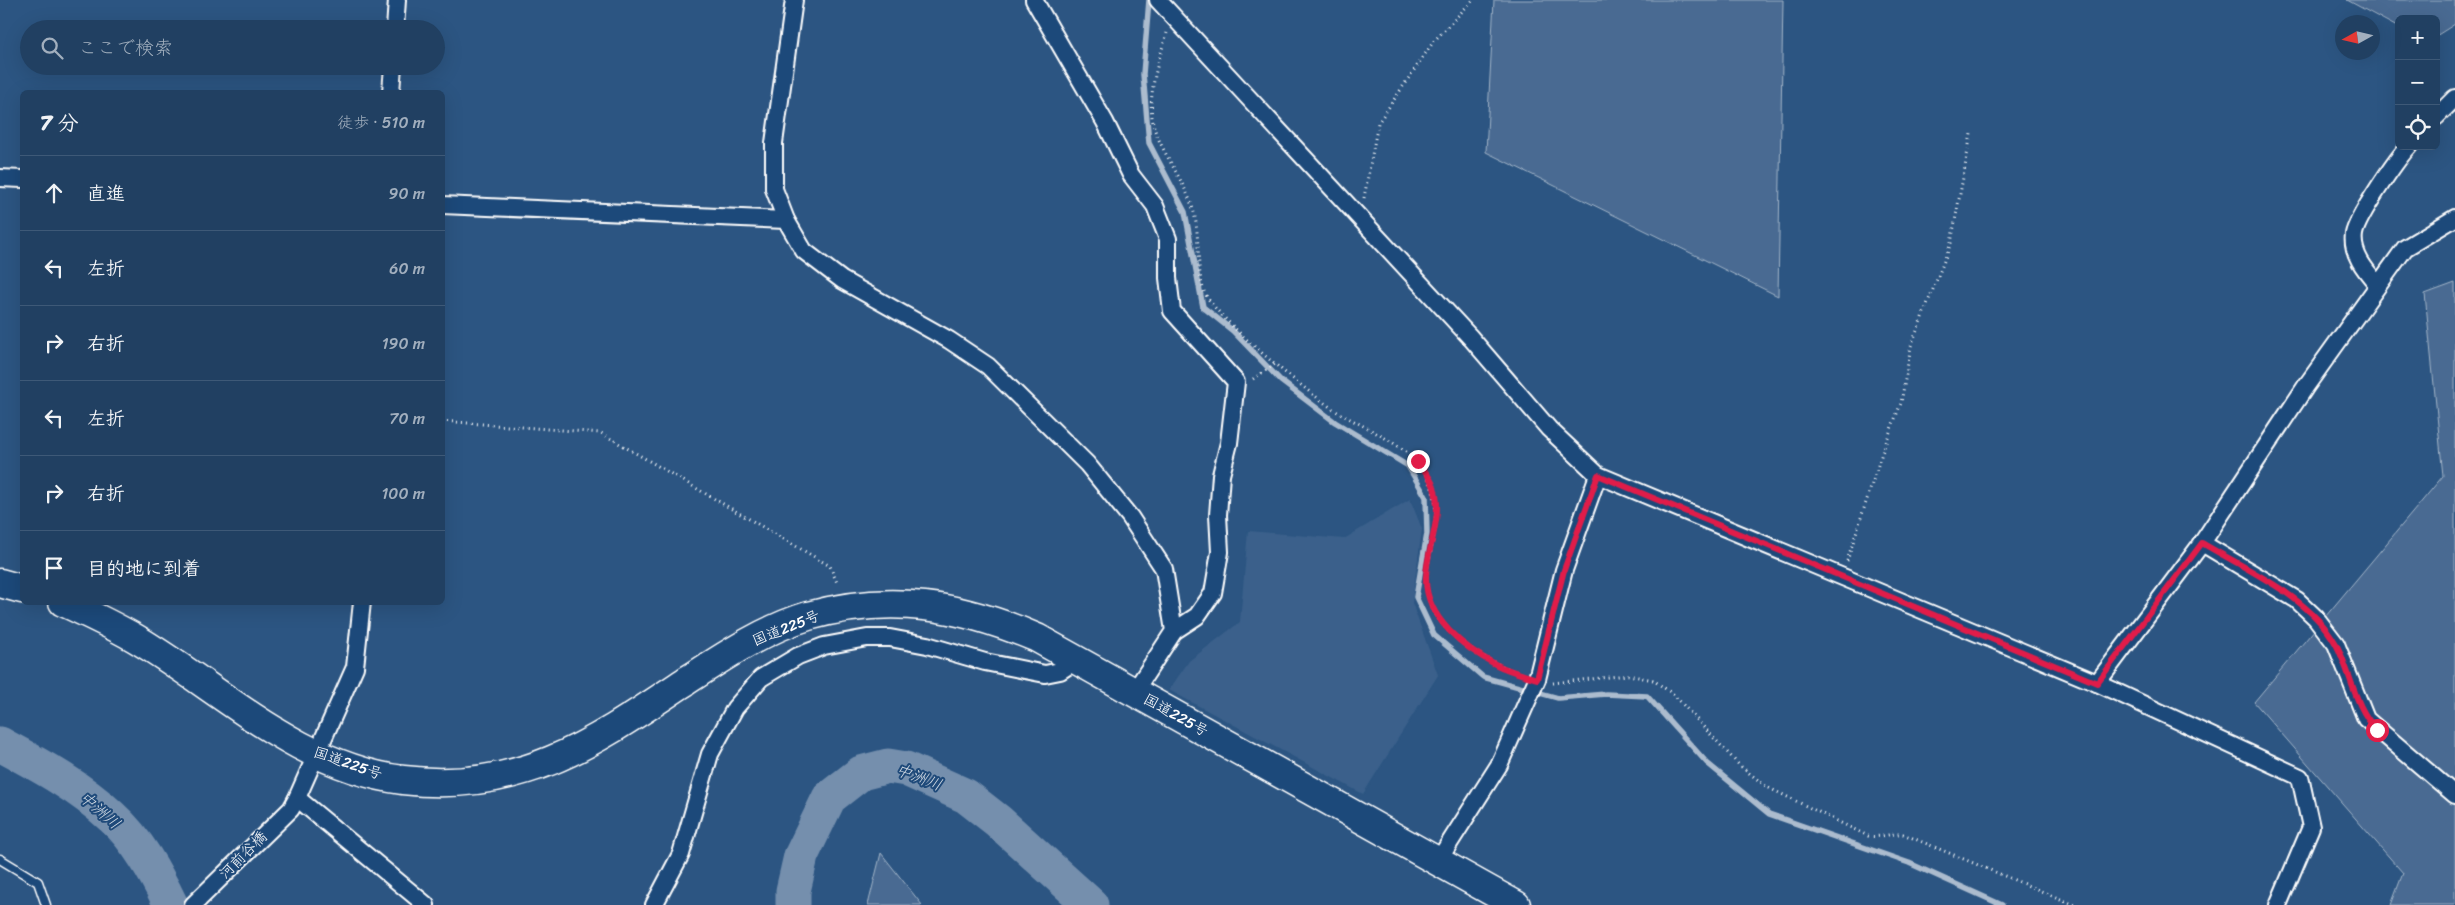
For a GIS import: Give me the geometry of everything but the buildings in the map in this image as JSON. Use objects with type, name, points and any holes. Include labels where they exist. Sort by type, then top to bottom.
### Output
[{"type":"highway","points":[[0,583],[20,588]]},
{"type":"highway","name":"国道225号","points":[[69,605],[135,638],[267,727],[317,754],[374,775],[404,780],[463,782],[497,778],[569,755],[620,725],[728,653],[766,633],[805,617],[847,607],[916,604],[970,613],[1037,638],[1516,905]]},
{"type":"street","points":[[396,20],[397,0]]},
{"type":"street","points":[[794,0],[774,143],[774,189],[786,220],[804,251],[842,280],[949,340],[988,366],[1087,464],[1130,517],[1164,569],[1174,631]]},
{"type":"street","points":[[1034,0],[1096,105],[1131,175],[1155,206],[1168,239],[1168,278],[1172,311],[1236,382],[1229,443],[1221,474],[1218,515],[1220,552],[1213,593],[1197,616],[1174,631],[1134,692]]},
{"type":"street","points":[[1158,0],[1470,337],[1549,429],[1598,475],[1842,575],[2097,683],[2300,777],[2311,827],[2278,905]]},
{"type":"street","points":[[392,90],[393,75]]},
{"type":"street","points":[[2440,112],[2455,98]]},
{"type":"street","points":[[2378,285],[2362,267],[2357,255],[2354,234],[2370,203],[2406,150]]},
{"type":"street","points":[[0,178],[20,179]]},
{"type":"street","points":[[445,205],[786,220]]},
{"type":"street","points":[[2097,683],[2202,543],[2306,386],[2405,248],[2455,218]]},
{"type":"street","points":[[1438,861],[1499,765],[1530,696],[1537,679],[1564,570],[1598,475]]},
{"type":"street","points":[[2202,543],[2297,600],[2316,618],[2336,644],[2366,719],[2455,795]]},
{"type":"street","name":"河前谷橋","points":[[193,905],[271,826],[291,809],[298,798],[355,666],[362,605]]},
{"type":"street","points":[[654,905],[681,854],[710,754],[735,708],[761,678],[798,656],[824,646],[867,638],[890,638],[927,645],[985,662],[1045,674],[1060,671],[1077,660]]},
{"type":"street","points":[[298,798],[426,905]]},
{"type":"lane","points":[[0,859],[38,882],[46,905]]},
{"type":"path","points":[[1360,218],[1378,123],[1434,41],[1473,0]]},
{"type":"path","points":[[1172,15],[1156,69],[1152,101],[1155,131],[1193,207],[1204,291],[1219,313],[1275,364],[1332,408],[1418,461],[1434,487],[1437,519],[1426,578],[1428,595],[1434,612],[1462,644],[1498,666],[1557,684],[1628,675],[1639,675],[1653,680],[1673,694],[1739,765],[1767,787],[1790,800],[1868,836],[1878,838],[1891,833],[1903,834],[2074,905]]},
{"type":"path","points":[[1842,575],[1882,452],[1901,403],[1911,346],[1951,242],[1971,134]]},
{"type":"path","points":[[1236,382],[1250,381],[1275,364]]},
{"type":"path","points":[[445,421],[601,433],[830,566],[847,607]]},
{"type":"shaded area","points":[[1494,0],[1783,0],[1778,296],[1486,152]]},
{"type":"shaded area","points":[[2347,0],[2455,0],[2455,24],[2440,33],[2440,15],[2395,15],[2395,26],[2380,18],[2380,15],[2375,15]]},
{"type":"shaded area","points":[[2455,283],[2455,905],[2391,905],[2403,873],[2254,702],[2443,476],[2425,294]]},
{"type":"shaded area","points":[[1410,499],[1422,529],[1412,603],[1438,675],[1363,794],[1169,690],[1189,661],[1240,622],[1248,531],[1344,539]]},
{"type":"shaded area","points":[[881,853],[922,905],[868,905]]},
{"type":"waterway","points":[[1149,0],[1143,74],[1149,143],[1185,212],[1203,307],[1233,331],[1281,381],[1335,422],[1408,466],[1426,497],[1427,534],[1416,597],[1434,635],[1483,677],[1558,698],[1606,694],[1647,696],[1707,763],[1769,814],[1909,863],[2002,905]]},
{"type":"waterway","name":"中洲川","points":[[0,744],[44,768],[86,795],[112,817],[138,847],[153,870],[171,905]]},
{"type":"waterway","name":"中洲川","points":[[793,905],[793,891],[801,856],[829,798],[861,773],[888,766],[906,769],[966,796],[998,821],[1091,905]]},
{"type":"route","points":[[1418,461],[1434,487],[1437,519],[1426,578],[1428,595],[1434,612],[1462,644],[1498,666],[1537,679],[1564,570],[1598,475],[2097,683],[2202,543],[2297,600],[2316,618],[2336,644],[2366,719],[2377,730]]}]
